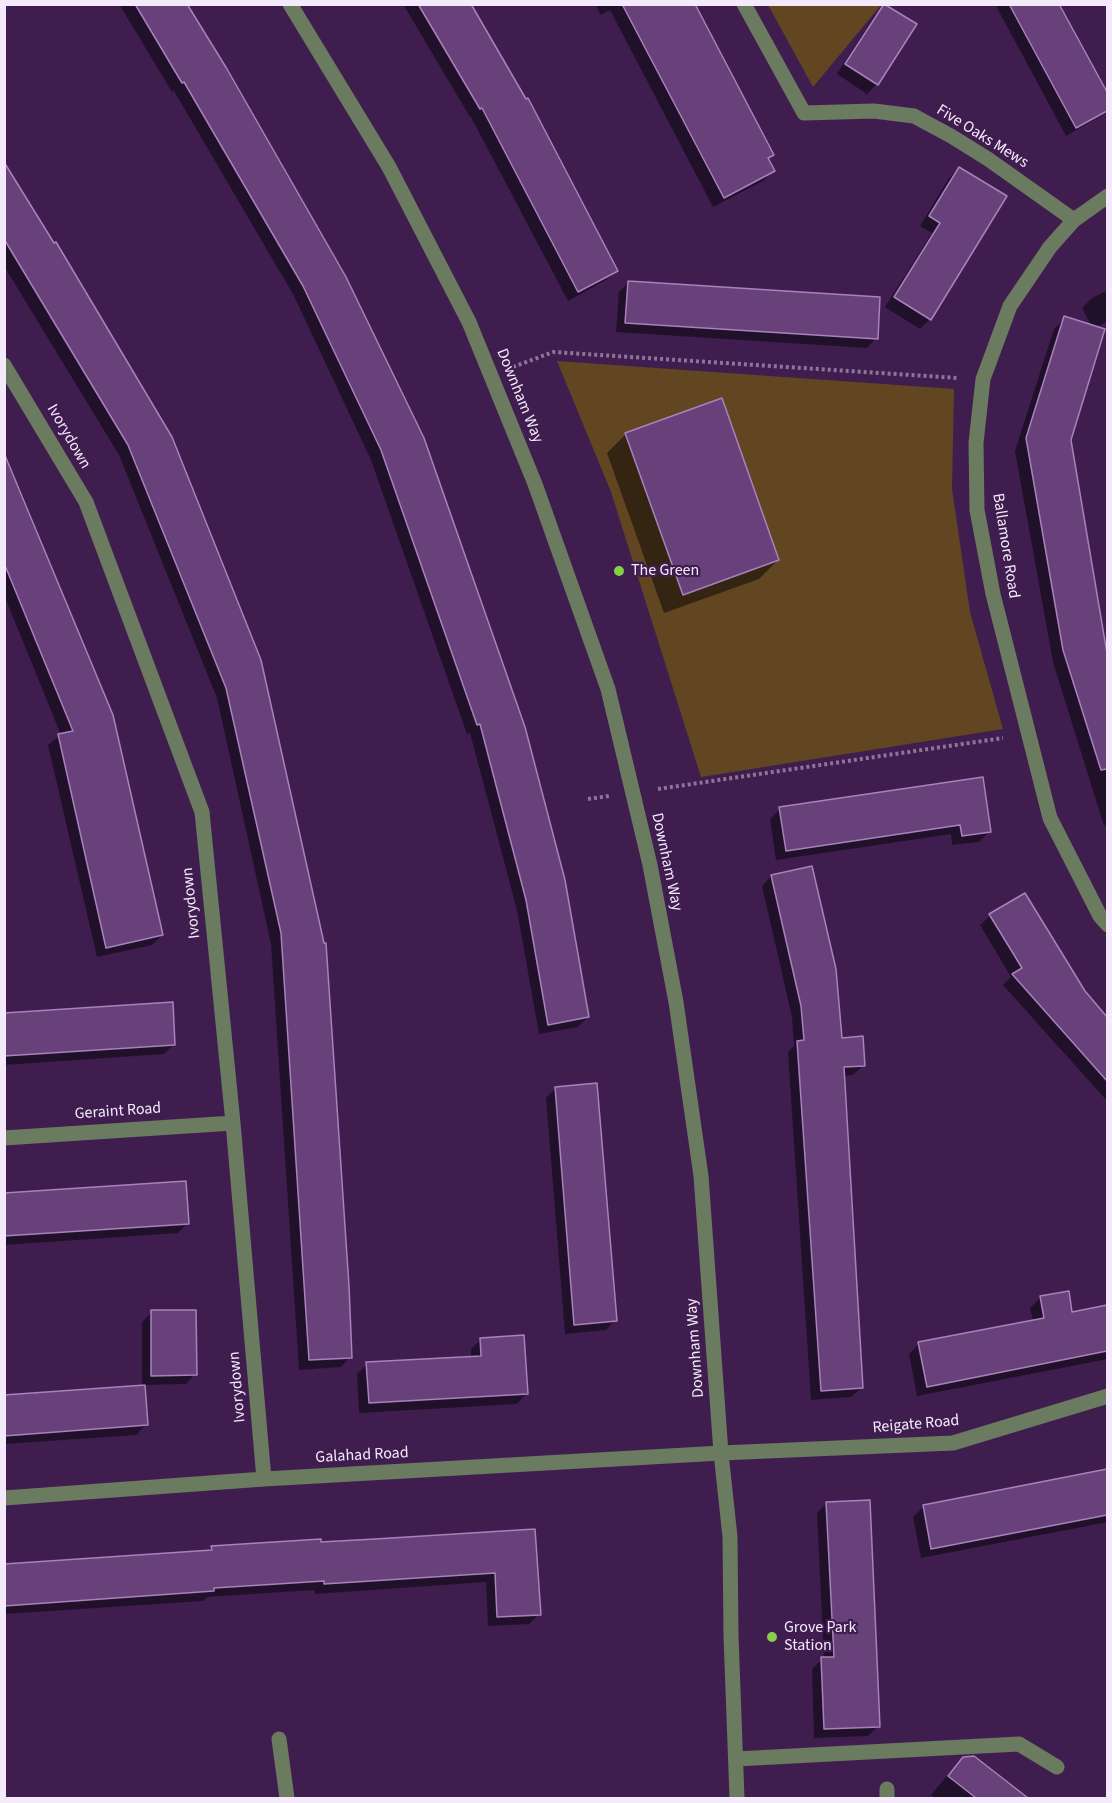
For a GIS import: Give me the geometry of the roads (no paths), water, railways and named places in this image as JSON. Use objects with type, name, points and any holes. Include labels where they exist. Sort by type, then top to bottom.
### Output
[{"type":"street","name":"Downham Way","points":[[290,4],[388,167],[469,322],[535,484],[608,689],[650,865],[676,1002],[701,1176],[721,1453],[730,1537],[737,1798]]},
{"type":"street","name":"Five Oaks Mews","points":[[744,4],[804,113],[874,111],[914,117],[988,159],[1074,220]]},
{"type":"street","name":"Ballamore Road","points":[[1107,196],[1074,220],[1050,247],[1010,306],[983,379],[976,443],[977,510],[993,594],[1050,818],[1100,916],[1107,925]]},
{"type":"street","name":"Ivorydown","points":[[4,365],[86,502],[202,812],[233,1123],[264,1479]]},
{"type":"street","name":"Geraint Road","points":[[4,1138],[233,1123]]},
{"type":"street","name":"Reigate Road","points":[[721,1453],[953,1443],[1107,1396]]},
{"type":"street","name":"Galahad Road","points":[[4,1498],[264,1479],[721,1453]]},
{"type":"street","points":[[279,1739],[287,1798]]},
{"type":"street","points":[[736,1760],[1019,1744],[1057,1767]]},
{"type":"place","name":"The Green","points":[[619,571]]},
{"type":"place","name":"Grove Park Station","points":[[772,1637]]}]
